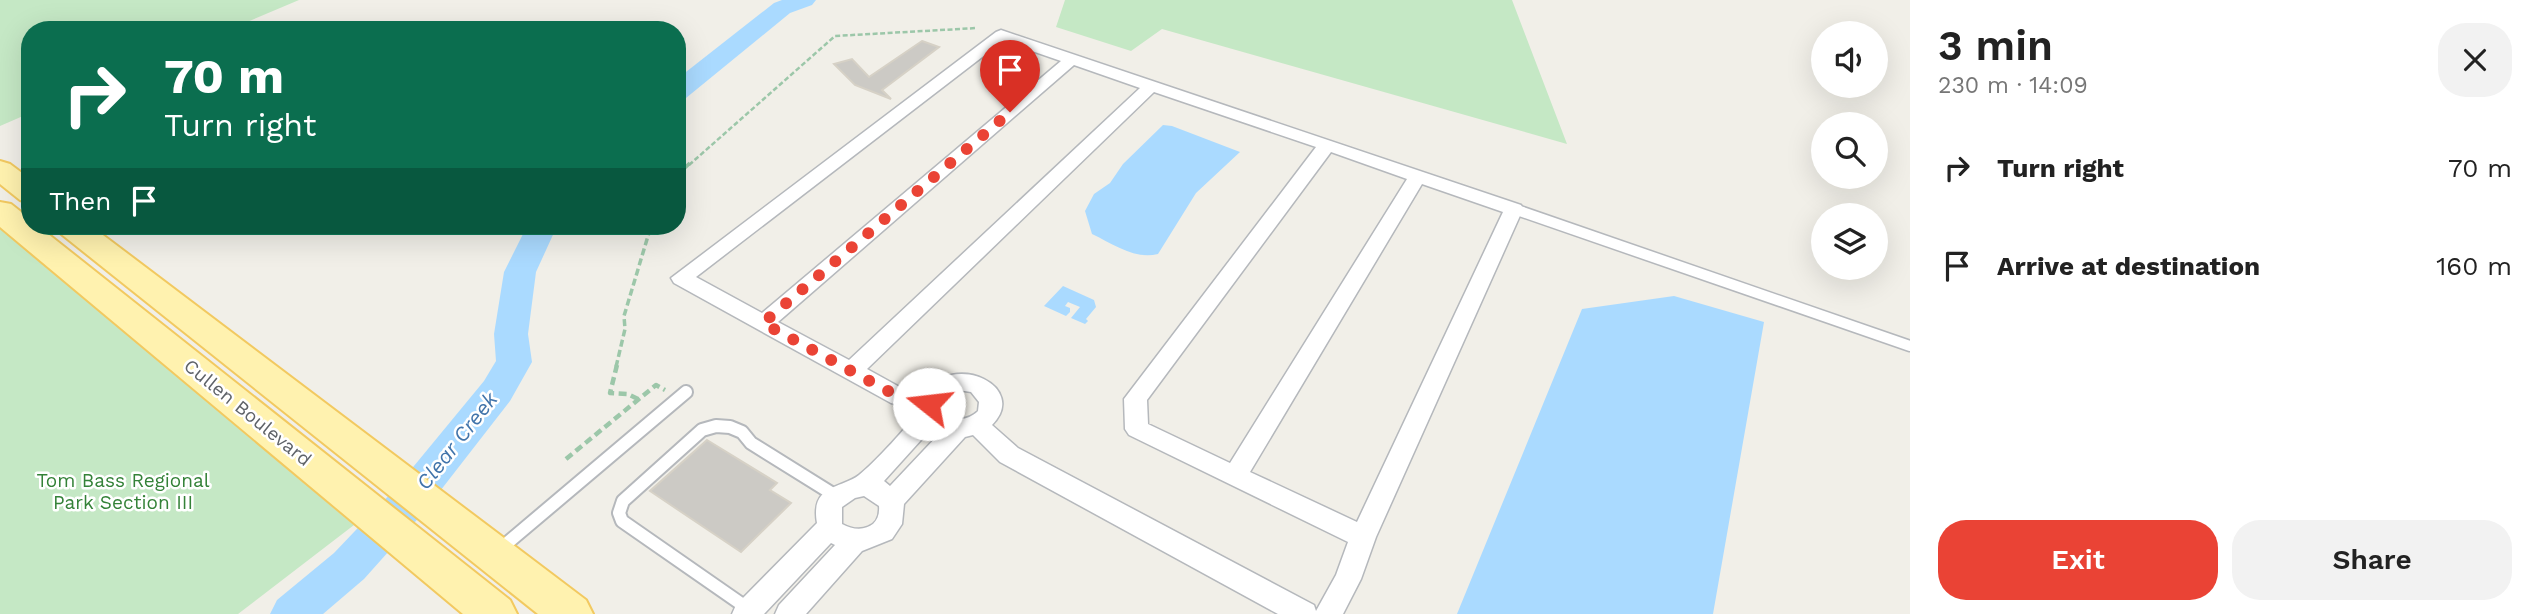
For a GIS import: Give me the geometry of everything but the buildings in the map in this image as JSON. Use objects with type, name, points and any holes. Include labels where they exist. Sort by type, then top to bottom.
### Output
[{"type":"main road","points":[[0,170],[21,187]]},
{"type":"main road","points":[[0,197],[21,212]]},
{"type":"main road","name":"Cullen Boulevard","points":[[0,211],[21,228]]},
{"type":"main road","name":"Cullen Boulevard","points":[[30,235],[495,614]]},
{"type":"main road","points":[[52,235],[77,253],[87,254],[101,249]]},
{"type":"main road","name":"Cullen Boulevard","points":[[83,235],[571,614]]},
{"type":"street","points":[[1304,614],[1009,455],[968,427],[944,426],[929,410],[899,397],[681,278],[1001,35],[1514,209],[1363,537],[1348,579],[1329,614]]},
{"type":"street","points":[[763,323],[1073,60]]},
{"type":"street","points":[[851,371],[1151,86]]},
{"type":"street","points":[[1327,145],[1135,399],[1137,429],[1363,537]]},
{"type":"street","points":[[1236,476],[1418,177]]},
{"type":"street","points":[[864,486],[929,410],[933,392],[949,382],[959,381],[979,386],[986,391],[991,407],[989,414],[968,427],[891,501]]},
{"type":"street","points":[[864,486],[875,488],[891,501],[892,518],[888,527],[872,539],[855,541],[841,537],[830,526],[827,514],[829,506],[836,496],[853,487],[864,486]]},
{"type":"street","points":[[748,612],[830,526]]},
{"type":"street","points":[[789,614],[855,541]]},
{"type":"lane","points":[[1514,209],[1910,346]]},
{"type":"lane","points":[[479,542],[686,392]]},
{"type":"lane","points":[[748,612],[622,521],[619,513],[623,501],[702,430],[716,426],[736,428],[744,432],[751,443],[836,496]]},
{"type":"path","points":[[686,167],[835,36],[976,28]]},
{"type":"path","points":[[638,399],[628,394],[610,393],[625,329],[625,316],[648,235]]},
{"type":"path","points":[[566,458],[656,384],[669,393]]},
{"type":"green space","points":[[0,0],[299,0],[249,21],[21,21],[21,117],[0,126]]},
{"type":"green space","points":[[1065,0],[1512,0],[1567,144],[1162,29],[1131,51],[1056,27]]},
{"type":"green space","name":"Tom Bass Regional Park Section III","points":[[0,228],[354,525],[238,614],[0,614]]},
{"type":"water","points":[[1163,125],[1240,152],[1196,193],[1158,254],[1141,255],[1124,250],[1092,234],[1085,211],[1094,194],[1110,183],[1123,164]]},
{"type":"water","points":[[1063,286],[1094,300],[1096,307],[1085,324],[1071,318],[1080,307],[1068,302],[1065,306],[1070,308],[1070,312],[1066,316],[1044,306]]},
{"type":"water","points":[[1674,296],[1764,322],[1713,614],[1457,614],[1582,309]]},
{"type":"waterway","name":"Clear Creek","points":[[686,85],[782,8],[804,0]]},
{"type":"waterway","name":"Clear Creek","points":[[292,614],[349,566],[409,501],[497,391],[514,362],[511,334],[520,272],[538,235]]},
{"type":"route","points":[[929,404],[899,397],[763,323],[1010,112]]}]
